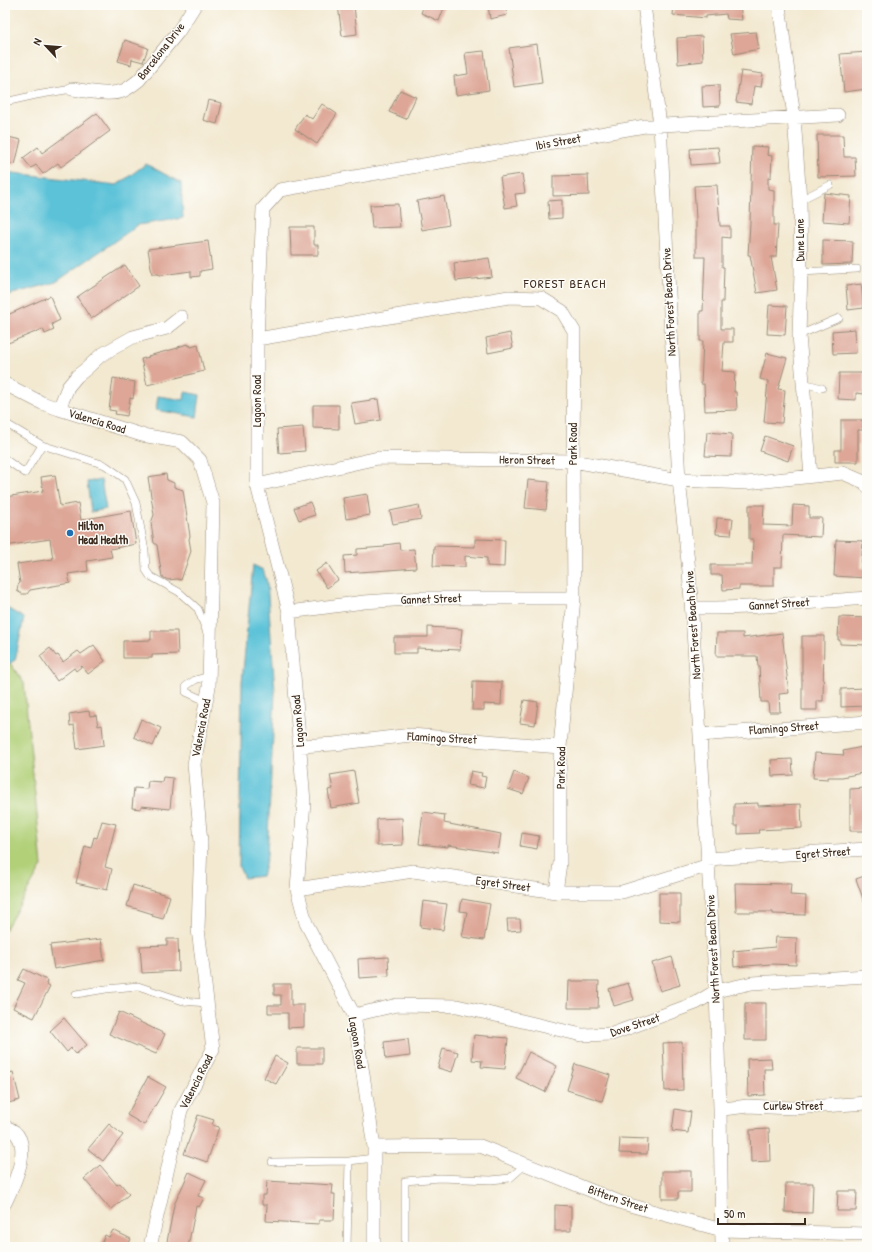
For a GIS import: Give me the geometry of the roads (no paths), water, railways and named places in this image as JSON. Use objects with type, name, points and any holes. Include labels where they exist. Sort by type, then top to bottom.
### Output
[{"type":"street","name":"Barcelona Drive","points":[[72,89],[107,93],[123,91],[133,85],[139,80],[178,32],[195,5]]},
{"type":"street","name":"North Forest Beach Drive","points":[[644,5],[660,125],[679,480],[692,608],[700,734],[716,991],[720,1108],[722,1247]]},
{"type":"street","name":"Dune Lane","points":[[779,5],[794,117],[800,200],[801,272],[799,335],[811,476]]},
{"type":"street","name":"Ibis Street","points":[[280,190],[660,125],[838,115]]},
{"type":"street","name":"Lagoon Road","points":[[280,190],[263,209],[257,339],[257,485],[289,612],[304,802],[297,889],[306,923],[354,1015],[374,1153],[374,1247]]},
{"type":"street","name":"Park Road","points":[[257,339],[510,298],[541,298],[562,311],[574,331],[572,461],[574,598],[560,747],[560,863],[556,892]]},
{"type":"street","points":[[59,410],[68,387],[77,376],[101,354],[133,337],[166,328],[181,317]]},
{"type":"street","name":"Valencia Road","points":[[5,384],[59,410],[142,435],[182,442],[200,460],[213,503],[209,687],[194,764],[201,842],[198,929],[213,1049],[181,1110],[150,1247]]},
{"type":"street","name":"Heron Street","points":[[257,485],[378,458],[572,461],[679,480],[746,483],[843,472],[866,483]]},
{"type":"street","name":"Gannet Street","points":[[289,612],[351,604],[423,598],[574,598]]},
{"type":"street","name":"Gannet Street","points":[[692,608],[765,606],[867,598]]},
{"type":"street","name":"Flamingo Street","points":[[700,734],[867,722]]},
{"type":"street","name":"Flamingo Street","points":[[300,746],[334,744],[411,735],[560,747]]},
{"type":"street","name":"Egret Street","points":[[297,889],[413,871],[556,892],[622,892],[707,863],[769,856],[867,849]]},
{"type":"street","name":"Dove Street","points":[[354,1015],[397,1005],[457,1006],[582,1035],[612,1034],[696,1004],[716,991],[752,982],[867,976]]},
{"type":"street","name":"Curlew Street","points":[[720,1108],[755,1106],[793,1108],[867,1103]]},
{"type":"street","points":[[5,1126],[16,1133],[22,1143],[22,1154],[18,1173],[5,1203]]},
{"type":"street","name":"Bittern Street","points":[[374,1153],[480,1146],[622,1203],[722,1230],[867,1234]]},
{"type":"lane","points":[[5,102],[72,89]]},
{"type":"lane","points":[[800,200],[830,185]]},
{"type":"lane","points":[[801,272],[856,269]]},
{"type":"lane","points":[[799,335],[839,318]]},
{"type":"lane","points":[[803,383],[822,388]]},
{"type":"lane","points":[[5,423],[42,445],[105,465],[125,478],[136,503],[145,551],[146,570],[150,576],[179,592],[198,609],[210,641]]},
{"type":"lane","points":[[5,459],[24,473],[42,445]]},
{"type":"lane","points":[[206,701],[186,692],[186,686],[195,680],[209,676]]},
{"type":"lane","points":[[76,994],[106,988],[138,986],[183,1001],[207,1003]]},
{"type":"lane","points":[[272,1162],[349,1161],[374,1153]]},
{"type":"lane","points":[[347,1247],[349,1161]]},
{"type":"lane","points":[[405,1247],[405,1180],[440,1178],[491,1180],[510,1178],[526,1164]]},
{"type":"water","points":[[146,164],[181,183],[183,218],[138,225],[56,282],[5,296],[5,172],[117,185]]},
{"type":"water","points":[[185,392],[200,395],[197,417],[156,410],[158,396],[184,400]]},
{"type":"water","points":[[101,480],[106,509],[91,512],[87,482]]},
{"type":"water","points":[[253,565],[263,570],[267,582],[275,692],[267,856],[262,876],[244,878],[239,867],[242,682]]},
{"type":"water","points":[[5,607],[24,618],[15,660],[5,666]]},
{"type":"place","name":"Hilton Head Health","points":[[70,533]]},
{"type":"district","name":"FOREST BEACH","points":[[565,283]]}]
